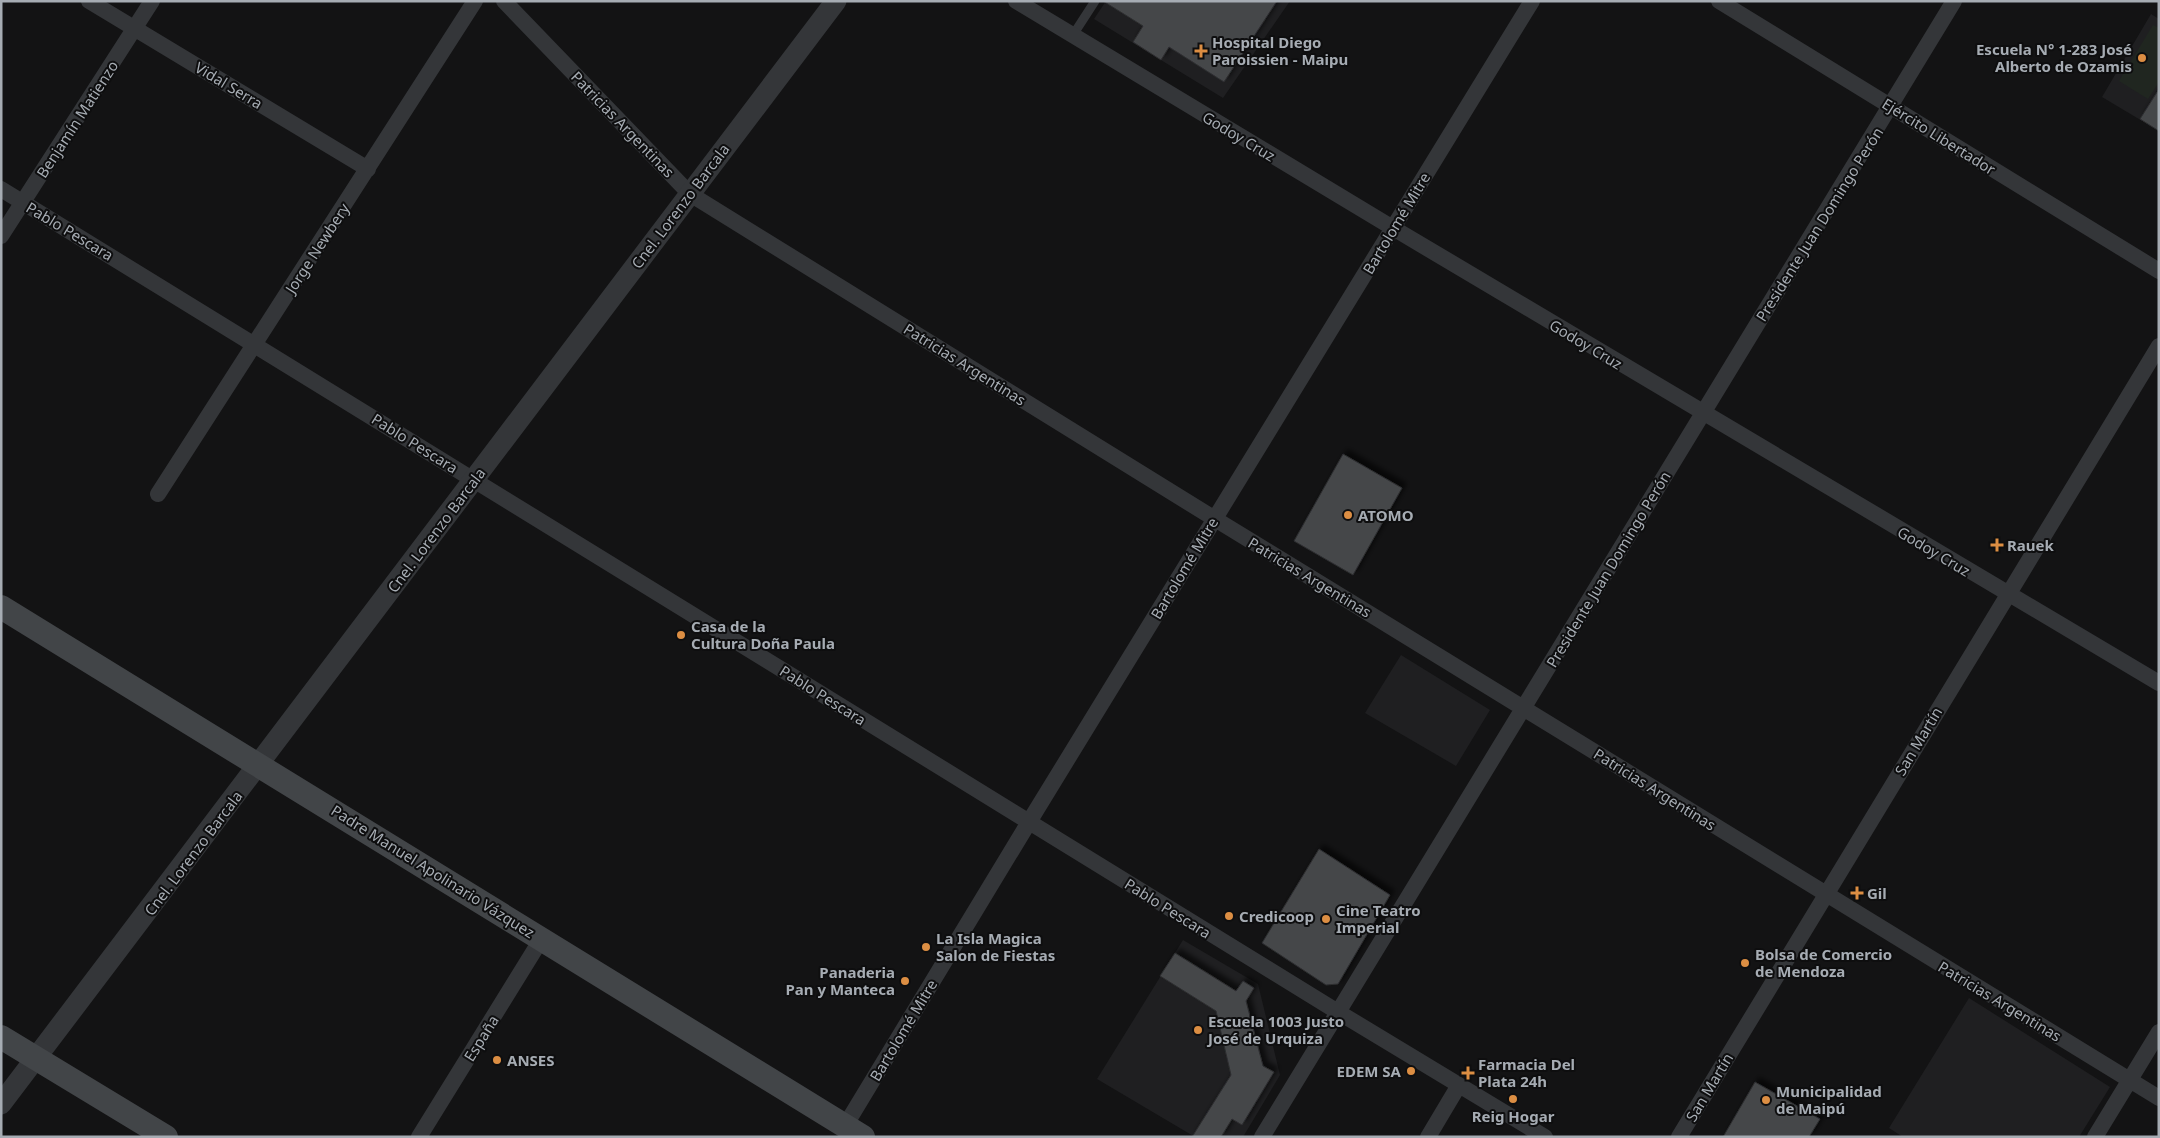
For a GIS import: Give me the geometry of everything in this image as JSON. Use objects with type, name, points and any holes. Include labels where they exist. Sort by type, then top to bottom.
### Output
[{"type":"main road","name":"Padre Manuel Apolinario Vázquez","points":[[1,607],[542,938],[849,1133]]},
{"type":"main road","points":[[1,1037],[166,1137]]},
{"type":"street","name":"Vidal Serra","points":[[90,1],[368,169]]},
{"type":"street","name":"Benjamín Matienzo","points":[[1,236],[152,1]]},
{"type":"street","name":"Jorge Newbery","points":[[158,494],[475,1]]},
{"type":"street","name":"Patricias Argentinas","points":[[504,1],[690,194],[1214,519],[2159,1098]]},
{"type":"street","name":"Cnel. Lorenzo Barcala","points":[[1,1104],[260,765],[836,1]]},
{"type":"street","name":"Bartolomé Mitre","points":[[849,1133],[1029,822],[1532,1]]},
{"type":"street","name":"Ejército Libertador","points":[[1719,1],[2159,271]]},
{"type":"street","name":"Presidente Juan Domingo Perón","points":[[1262,1137],[1892,106],[1954,1]]},
{"type":"street","name":"Godoy Cruz","points":[[1022,3],[1393,228],[2006,594],[2159,683]]},
{"type":"street","name":"Pablo Pescara","points":[[1,189],[256,344],[473,480],[1338,1012],[1545,1137]]},
{"type":"street","name":"San Martín","points":[[1679,1137],[2006,594],[2159,346]]},
{"type":"street","name":"España","points":[[420,1137],[542,938]]},
{"type":"street","points":[[2095,1137],[2159,1032]]},
{"type":"street","points":[[1428,1137],[1460,1085]]},
{"type":"lane","points":[[1072,35],[1095,1]]},
{"type":"shaded area","name":"Hospital Diego Paroissien - Maipu","points":[[1106,1],[1290,1],[1223,98],[1094,19]]},
{"type":"shaded area","name":"Escuela N° 1-283 José Alberto de Ozamis","points":[[2151,14],[2159,19],[2159,131],[2102,97]]},
{"type":"shaded area","points":[[2153,25],[2159,28],[2159,82],[2148,99],[2119,81]]},
{"type":"shaded area","points":[[1401,655],[1490,710],[1456,766],[1365,713]]},
{"type":"shaded area","name":"Escuela 1003 Justo José de Urquiza","points":[[1183,940],[1258,984],[1280,1075],[1243,1137],[1195,1137],[1097,1079]]},
{"type":"shaded area","points":[[1969,998],[2110,1087],[2079,1137],[1903,1137],[1889,1128]]},
{"type":"building","name":"Hospital Diego Paroissien - Maipu","points":[[1103,1],[1277,1],[1224,82],[1169,47],[1161,60],[1133,42],[1143,26]]},
{"type":"building","points":[[2159,89],[2159,131],[2140,119]]},
{"type":"building","name":"ATOMO","points":[[1343,454],[1402,488],[1353,575],[1294,541]]},
{"type":"building","name":"Cine Teatro Imperial","points":[[1319,849],[1390,895],[1338,984],[1326,985],[1262,943]]},
{"type":"building","points":[[1175,953],[1236,991],[1243,981],[1254,988],[1246,1001],[1263,1066],[1274,1072],[1242,1125],[1232,1119],[1221,1137],[1192,1137],[1231,1075],[1216,1011],[1160,976]]},
{"type":"building","name":"Municipalidad de Maipú","points":[[1755,1082],[1820,1119],[1809,1137],[1723,1137]]},
{"type":"place","name":"Hospital Diego Paroissien - Maipu","points":[[1201,51]]},
{"type":"place","name":"Escuela N° 1-283 José Alberto de Ozamis","points":[[2142,58]]},
{"type":"place","name":"ATOMO","points":[[1348,515]]},
{"type":"place","name":"Rauek","points":[[1997,545]]},
{"type":"place","name":"Casa de la Cultura Doña Paula","points":[[681,635]]},
{"type":"place","name":"Gil","points":[[1857,893]]},
{"type":"place","name":"Credicoop","points":[[1229,916]]},
{"type":"place","name":"Cine Teatro Imperial","points":[[1326,919]]},
{"type":"place","name":"La Isla Magica Salon de Fiestas","points":[[926,947]]},
{"type":"place","name":"Bolsa de Comercio de Mendoza","points":[[1745,963]]},
{"type":"place","name":"Panaderia Pan y Manteca","points":[[905,981]]},
{"type":"place","name":"Escuela 1003 Justo José de Urquiza","points":[[1198,1030]]},
{"type":"place","name":"ANSES","points":[[497,1060]]},
{"type":"place","name":"EDEM SA","points":[[1411,1071]]},
{"type":"place","name":"Farmacia Del Plata 24h","points":[[1468,1073]]},
{"type":"place","name":"Reig Hogar","points":[[1513,1099]]},
{"type":"place","name":"Municipalidad de Maipú","points":[[1766,1100]]}]
